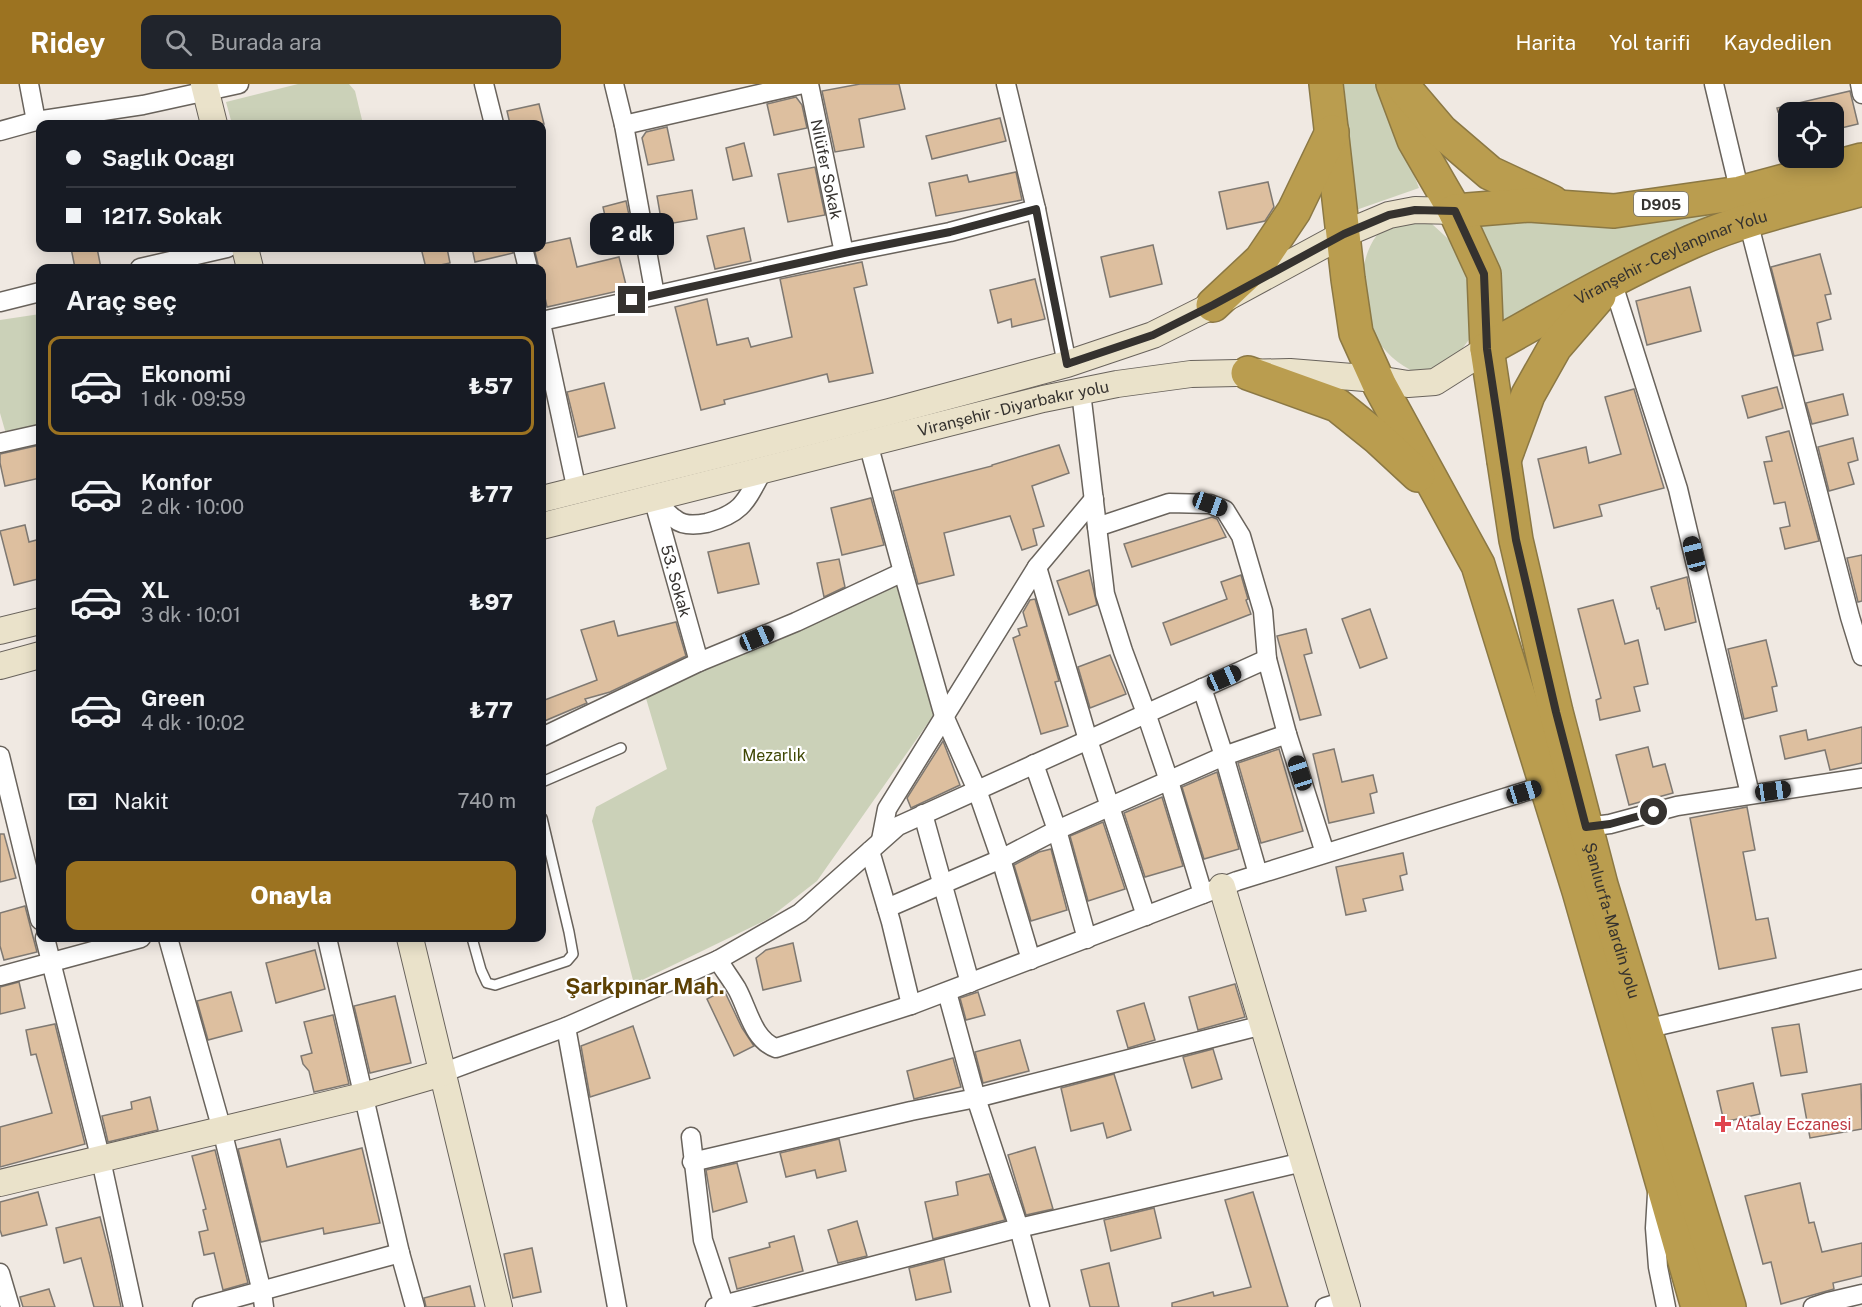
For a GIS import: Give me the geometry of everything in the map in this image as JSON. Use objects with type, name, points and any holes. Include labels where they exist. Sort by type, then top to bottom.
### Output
[{"type":"highway","points":[[1326,84],[1356,333],[1377,379],[1478,565],[1579,891],[1698,1307]]},
{"type":"highway","name":"Şanlıurfa-Mardin yolu","points":[[1393,84],[1414,140],[1455,211],[1484,274],[1487,349],[1516,540],[1556,712],[1601,885],[1730,1307]]},
{"type":"highway","points":[[1400,84],[1441,131],[1490,173],[1564,207]]},
{"type":"highway","points":[[1213,305],[1262,260],[1294,211],[1332,132]]},
{"type":"highway","name":"Viranşehir - Ceylanpınar Yolu","points":[[1487,349],[1612,281],[1692,242],[1744,207],[1862,160]]},
{"type":"highway","name":"Viranşehir - Ceylanpınar Yolu","points":[[1455,211],[1529,205],[1614,211],[1744,207],[1862,189]]},
{"type":"highway","points":[[1504,461],[1528,395],[1555,347],[1612,281]]},
{"type":"highway","points":[[1248,373],[1337,405],[1378,438],[1439,495]]},
{"type":"main road","points":[[205,88],[213,120]]},
{"type":"main road","name":"Viranşehir - Diyarbakır yolu","points":[[546,498],[890,412],[1067,364],[1153,335],[1344,234],[1389,215],[1415,210],[1455,211]]},
{"type":"main road","name":"Viranşehir - Diyarbakır yolu","points":[[546,525],[868,443],[1117,384],[1191,374],[1290,372],[1377,379],[1408,384],[1435,382],[1487,349]]},
{"type":"main road","points":[[0,632],[36,622]]},
{"type":"main road","points":[[0,666],[36,657]]},
{"type":"main road","points":[[1212,890],[1263,1025],[1303,1162],[1339,1305]]},
{"type":"main road","points":[[411,942],[499,1307]]},
{"type":"main road","points":[[0,1183],[363,1096],[442,1073]]},
{"type":"street","points":[[0,130],[36,121],[29,84]]},
{"type":"street","points":[[43,120],[143,105],[205,88],[238,84]]},
{"type":"street","points":[[484,84],[493,120]]},
{"type":"street","points":[[614,84],[624,125],[655,295]]},
{"type":"street","points":[[624,125],[803,84]]},
{"type":"street","name":"Nilüfer Sokak","points":[[809,84],[844,253]]},
{"type":"street","points":[[1005,84],[1036,209],[1067,364]]},
{"type":"street","points":[[1714,84],[1850,617],[1862,656]]},
{"type":"street","points":[[1860,84],[1862,94]]},
{"type":"street","points":[[546,320],[844,253],[950,232],[1036,209]]},
{"type":"street","points":[[157,264],[210,252]]},
{"type":"street","points":[[1612,281],[1678,489],[1750,794]]},
{"type":"street","points":[[0,302],[36,293]]},
{"type":"street","points":[[546,347],[577,490]]},
{"type":"street","points":[[1081,392],[1105,594],[1168,781],[1212,890]]},
{"type":"street","points":[[0,443],[36,435]]},
{"type":"street","points":[[868,443],[944,716],[977,790],[1001,859],[1031,960]]},
{"type":"street","points":[[653,498],[676,521],[697,525],[733,514],[746,501],[763,470]]},
{"type":"street","name":"53. Sokak","points":[[653,498],[699,662]]},
{"type":"street","points":[[911,1005],[887,908],[875,845],[887,809],[1037,567],[1094,499]]},
{"type":"street","points":[[1097,527],[1169,503],[1210,504],[1226,510],[1241,536],[1263,611],[1267,659],[1287,734],[1325,853]]},
{"type":"street","points":[[1037,567],[1088,740],[1146,916]]},
{"type":"street","points":[[546,735],[699,662],[796,622],[903,572]]},
{"type":"street","points":[[442,1073],[566,1026],[718,960],[800,913],[898,826],[1267,659]]},
{"type":"street","points":[[1202,688],[1258,874]]},
{"type":"street","points":[[887,908],[1001,859],[1057,830],[1224,756],[1287,734]]},
{"type":"street","points":[[0,756],[36,904]]},
{"type":"street","points":[[1034,764],[1057,830],[1088,939]]},
{"type":"street","points":[[1586,827],[1610,824],[1677,806],[1862,778]]},
{"type":"street","points":[[718,960],[737,991],[759,1035],[768,1045],[776,1048],[911,1005],[1258,874],[1546,785]]},
{"type":"street","points":[[923,814],[970,983]]},
{"type":"street","points":[[46,942],[101,1160],[133,1307]]},
{"type":"street","points":[[0,976],[126,942]]},
{"type":"street","points":[[169,942],[222,1130],[263,1300]]},
{"type":"street","points":[[328,942],[400,1253],[415,1307]]},
{"type":"street","points":[[1645,1029],[1862,979]]},
{"type":"street","points":[[947,992],[976,1098],[1019,1228],[1040,1307]]},
{"type":"street","points":[[692,1162],[976,1098],[1263,1025]]},
{"type":"street","points":[[566,1026],[617,1307]]},
{"type":"street","points":[[691,1137],[692,1162],[703,1240],[722,1306],[1019,1228],[1303,1162]]},
{"type":"street","points":[[1659,1171],[1655,1228],[1658,1267],[1666,1307]]},
{"type":"street","points":[[202,1307],[263,1300],[400,1253]]},
{"type":"street","points":[[0,1273],[10,1307]]},
{"type":"street","points":[[1813,1307],[1862,1294]]},
{"type":"lane","points":[[546,780],[621,748]]},
{"type":"lane","points":[[473,942],[487,983],[495,985],[567,961],[573,954],[546,835]]},
{"type":"green space","points":[[298,84],[349,84],[355,91],[362,120],[231,120],[226,102]]},
{"type":"green space","points":[[1344,84],[1380,84],[1419,188],[1356,210]]},
{"type":"green space","points":[[1811,184],[1499,334],[1468,217]]},
{"type":"green space","points":[[1413,221],[1432,224],[1457,247],[1473,282],[1471,337],[1456,357],[1424,376],[1403,366],[1387,352],[1366,325],[1361,304],[1364,264],[1373,241],[1386,228]]},
{"type":"green space","points":[[36,315],[36,429],[6,434],[0,413],[0,320]]},
{"type":"green space","name":"Mezarlık","points":[[897,584],[935,713],[817,881],[768,919],[634,984],[592,821],[596,807],[667,769],[645,695]]},
{"type":"building","points":[[860,84],[899,84],[905,109],[859,119],[864,147],[835,152],[822,91]]},
{"type":"building","points":[[1850,91],[1858,124],[1844,127],[1844,102],[1803,102]]},
{"type":"building","points":[[796,97],[802,105],[807,128],[774,135],[767,104]]},
{"type":"building","points":[[539,104],[543,120],[509,120],[507,111]]},
{"type":"building","points":[[1000,118],[1006,141],[932,159],[926,136]]},
{"type":"building","points":[[667,127],[674,160],[648,165],[642,138],[646,132]]},
{"type":"building","points":[[744,143],[752,176],[733,180],[726,148]]},
{"type":"building","points":[[815,167],[825,215],[788,222],[778,174]]},
{"type":"building","points":[[1016,172],[1022,200],[936,216],[929,183],[967,175],[969,182]]},
{"type":"building","points":[[1268,182],[1274,207],[1265,221],[1227,229],[1219,192]]},
{"type":"building","points":[[692,190],[697,219],[662,225],[657,196]]},
{"type":"building","points":[[626,201],[632,229],[609,234],[603,207]]},
{"type":"building","points":[[744,228],[751,261],[715,269],[707,236]]},
{"type":"building","points":[[570,238],[577,267],[619,257],[627,289],[547,307],[546,264],[538,264],[535,252],[546,252],[546,243]]},
{"type":"building","points":[[1153,245],[1162,284],[1110,297],[1101,257]]},
{"type":"building","points":[[72,252],[98,252],[100,264],[74,264]]},
{"type":"building","points":[[422,252],[448,252],[450,263],[425,264]]},
{"type":"building","points":[[473,252],[513,252],[513,253],[475,262]]},
{"type":"building","points":[[1820,254],[1831,294],[1825,295],[1831,319],[1817,323],[1823,350],[1794,356],[1771,267]]},
{"type":"building","points":[[862,262],[867,285],[854,288],[873,373],[829,382],[827,374],[724,400],[725,404],[701,410],[675,307],[707,299],[717,345],[748,338],[751,347],[792,337],[780,279]]},
{"type":"building","points":[[1035,279],[1045,319],[1012,327],[1011,319],[998,323],[990,290]]},
{"type":"building","points":[[1690,287],[1701,331],[1647,345],[1636,301]]},
{"type":"building","points":[[604,383],[615,428],[578,437],[567,392]]},
{"type":"building","points":[[1777,387],[1783,408],[1748,418],[1742,396]]},
{"type":"building","points":[[1634,389],[1664,488],[1599,505],[1602,516],[1554,528],[1538,459],[1586,447],[1589,463],[1621,454],[1605,397]]},
{"type":"building","points":[[1843,394],[1848,415],[1812,424],[1806,403]]},
{"type":"building","points":[[1789,431],[1819,541],[1785,549],[1780,528],[1790,526],[1785,502],[1774,504],[1764,462],[1772,461],[1766,437]]},
{"type":"building","points":[[1853,438],[1858,460],[1848,463],[1854,484],[1829,491],[1818,447]]},
{"type":"building","points":[[1059,445],[1069,473],[1032,486],[1044,526],[1033,529],[1037,545],[1022,550],[1010,516],[944,533],[954,575],[918,584],[893,491],[992,466]]},
{"type":"building","points":[[36,446],[36,479],[5,486],[0,454]]},
{"type":"building","points":[[871,498],[884,545],[842,555],[831,508]]},
{"type":"building","points":[[1212,517],[1217,519],[1226,537],[1132,567],[1124,544]]},
{"type":"building","points":[[25,525],[29,542],[36,540],[36,580],[14,585],[0,531]]},
{"type":"building","points":[[749,543],[759,584],[718,593],[708,552]]},
{"type":"building","points":[[1862,555],[1862,601],[1858,602],[1847,558]]},
{"type":"building","points":[[839,559],[845,587],[824,597],[817,563]]},
{"type":"building","points":[[1089,570],[1097,605],[1069,615],[1057,581]]},
{"type":"building","points":[[1241,575],[1251,614],[1171,645],[1163,623],[1227,599],[1221,582]]},
{"type":"building","points":[[1687,577],[1696,622],[1665,630],[1651,587]]},
{"type":"building","points":[[1035,599],[1059,681],[1055,682],[1068,726],[1041,734],[1013,638],[1020,635],[1018,629],[1027,626],[1023,612],[1030,600]]},
{"type":"building","points":[[1613,600],[1625,644],[1638,640],[1648,684],[1634,687],[1640,711],[1600,720],[1596,700],[1601,698],[1578,609]]},
{"type":"building","points":[[1370,609],[1387,658],[1360,668],[1342,619]]},
{"type":"building","points":[[614,621],[618,636],[676,622],[686,656],[610,692],[585,699],[587,703],[546,720],[546,699],[597,680],[581,630]]},
{"type":"building","points":[[1306,629],[1312,653],[1304,655],[1321,715],[1300,720],[1277,636]]},
{"type":"building","points":[[1766,640],[1777,686],[1772,687],[1777,711],[1744,719],[1728,649]]},
{"type":"building","points":[[1110,655],[1126,694],[1090,708],[1078,667]]},
{"type":"building","points":[[1862,727],[1862,763],[1830,770],[1825,750],[1785,759],[1780,736],[1806,730],[1808,740]]},
{"type":"building","points":[[943,741],[960,785],[911,808],[907,798]]},
{"type":"building","points":[[1648,747],[1653,767],[1665,764],[1673,793],[1629,805],[1616,755]]},
{"type":"building","points":[[1279,749],[1303,831],[1261,843],[1238,763]]},
{"type":"building","points":[[1334,749],[1342,782],[1373,775],[1377,792],[1370,794],[1374,813],[1329,823],[1313,754]]},
{"type":"building","points":[[1217,772],[1239,849],[1204,859],[1182,787]]},
{"type":"building","points":[[1162,797],[1183,866],[1145,877],[1124,813]]},
{"type":"building","points":[[1747,807],[1755,850],[1743,852],[1756,920],[1768,918],[1776,958],[1719,969],[1690,818]]},
{"type":"building","points":[[1103,822],[1125,889],[1088,901],[1070,836]]},
{"type":"building","points":[[0,834],[4,834],[16,878],[0,882]]},
{"type":"building","points":[[1051,849],[1067,910],[1031,921],[1014,865],[1039,852]]},
{"type":"building","points":[[1403,853],[1407,874],[1400,876],[1403,890],[1363,899],[1366,911],[1346,915],[1336,867]]},
{"type":"building","points":[[25,906],[37,952],[4,960],[0,946],[0,913]]},
{"type":"building","points":[[793,943],[801,981],[763,990],[756,958],[766,950]]},
{"type":"building","points":[[315,950],[325,989],[276,1003],[266,963]]},
{"type":"building","points":[[19,982],[25,1008],[0,1014],[0,987]]},
{"type":"building","points":[[1235,984],[1245,1017],[1198,1030],[1189,997]]},
{"type":"building","points":[[724,990],[742,1028],[754,1046],[734,1056],[707,999]]},
{"type":"building","points":[[231,992],[242,1031],[208,1040],[197,1001]]},
{"type":"building","points":[[978,992],[985,1015],[966,1020],[960,998]]},
{"type":"building","points":[[395,996],[411,1063],[370,1073],[354,1006]]},
{"type":"building","points":[[1144,1003],[1155,1040],[1128,1048],[1117,1011]]},
{"type":"building","points":[[333,1015],[349,1084],[314,1092],[309,1071],[303,1064],[301,1056],[312,1053],[304,1022]]},
{"type":"building","points":[[55,1024],[85,1144],[0,1167],[0,1127],[52,1113],[36,1054],[31,1055],[26,1030]]},
{"type":"building","points":[[1799,1024],[1807,1072],[1781,1076],[1772,1028]]},
{"type":"building","points":[[633,1026],[650,1078],[590,1097],[581,1046]]},
{"type":"building","points":[[1020,1040],[1029,1071],[983,1083],[975,1052]]},
{"type":"building","points":[[1213,1049],[1222,1079],[1192,1088],[1183,1057]]},
{"type":"building","points":[[953,1058],[961,1087],[914,1099],[907,1071]]},
{"type":"building","points":[[1114,1074],[1131,1130],[1107,1138],[1103,1123],[1071,1131],[1061,1088]]},
{"type":"building","points":[[1753,1083],[1760,1114],[1724,1122],[1717,1091]]},
{"type":"building","points":[[1861,1084],[1862,1129],[1810,1138],[1802,1094]]},
{"type":"building","points":[[150,1097],[158,1130],[108,1142],[102,1116],[132,1109],[131,1102]]},
{"type":"building","points":[[280,1139],[287,1167],[362,1148],[380,1223],[324,1234],[323,1228],[261,1242],[238,1149]]},
{"type":"building","points":[[839,1139],[846,1171],[817,1178],[815,1170],[786,1177],[780,1153]]},
{"type":"building","points":[[1035,1147],[1053,1209],[1026,1215],[1008,1155]]},
{"type":"building","points":[[215,1150],[248,1283],[223,1290],[214,1253],[204,1255],[199,1232],[208,1230],[203,1210],[206,1209],[192,1156]]},
{"type":"building","points":[[737,1163],[747,1202],[713,1212],[706,1170]]},
{"type":"building","points":[[989,1174],[1005,1220],[933,1239],[925,1202],[958,1195],[956,1182]]},
{"type":"building","points":[[1800,1183],[1809,1223],[1814,1222],[1822,1252],[1862,1243],[1862,1276],[1833,1283],[1834,1289],[1781,1304],[1771,1262],[1763,1264],[1745,1196]]},
{"type":"building","points":[[38,1192],[47,1225],[2,1236],[0,1202]]},
{"type":"building","points":[[1253,1192],[1288,1307],[1172,1307],[1172,1303],[1213,1292],[1214,1296],[1251,1287],[1225,1200]]},
{"type":"building","points":[[1154,1208],[1161,1238],[1111,1251],[1104,1220]]},
{"type":"building","points":[[100,1217],[121,1307],[94,1307],[81,1258],[64,1263],[56,1228]]},
{"type":"building","points":[[857,1221],[867,1256],[838,1263],[828,1230]]},
{"type":"building","points":[[794,1236],[803,1271],[737,1289],[729,1258],[770,1247],[769,1243]]},
{"type":"building","points":[[532,1248],[541,1292],[513,1298],[504,1254]]},
{"type":"building","points":[[944,1259],[951,1292],[916,1300],[909,1268]]},
{"type":"building","points":[[1109,1263],[1119,1307],[1090,1307],[1081,1270]]},
{"type":"building","points":[[470,1286],[475,1307],[426,1307],[424,1298]]},
{"type":"building","points":[[49,1289],[55,1307],[23,1307],[20,1297]]},
{"type":"place","name":"Atalay Eczanesi","points":[[1723,1124]]},
{"type":"district","name":"Şarkpınar Mah.","points":[[645,986]]},
{"type":"route","points":[[632,300],[950,232],[1036,209],[1067,364],[1153,335],[1344,234],[1389,215],[1415,210],[1455,211],[1484,274],[1487,349],[1516,540],[1556,712],[1586,827],[1610,824],[1654,812]]}]
